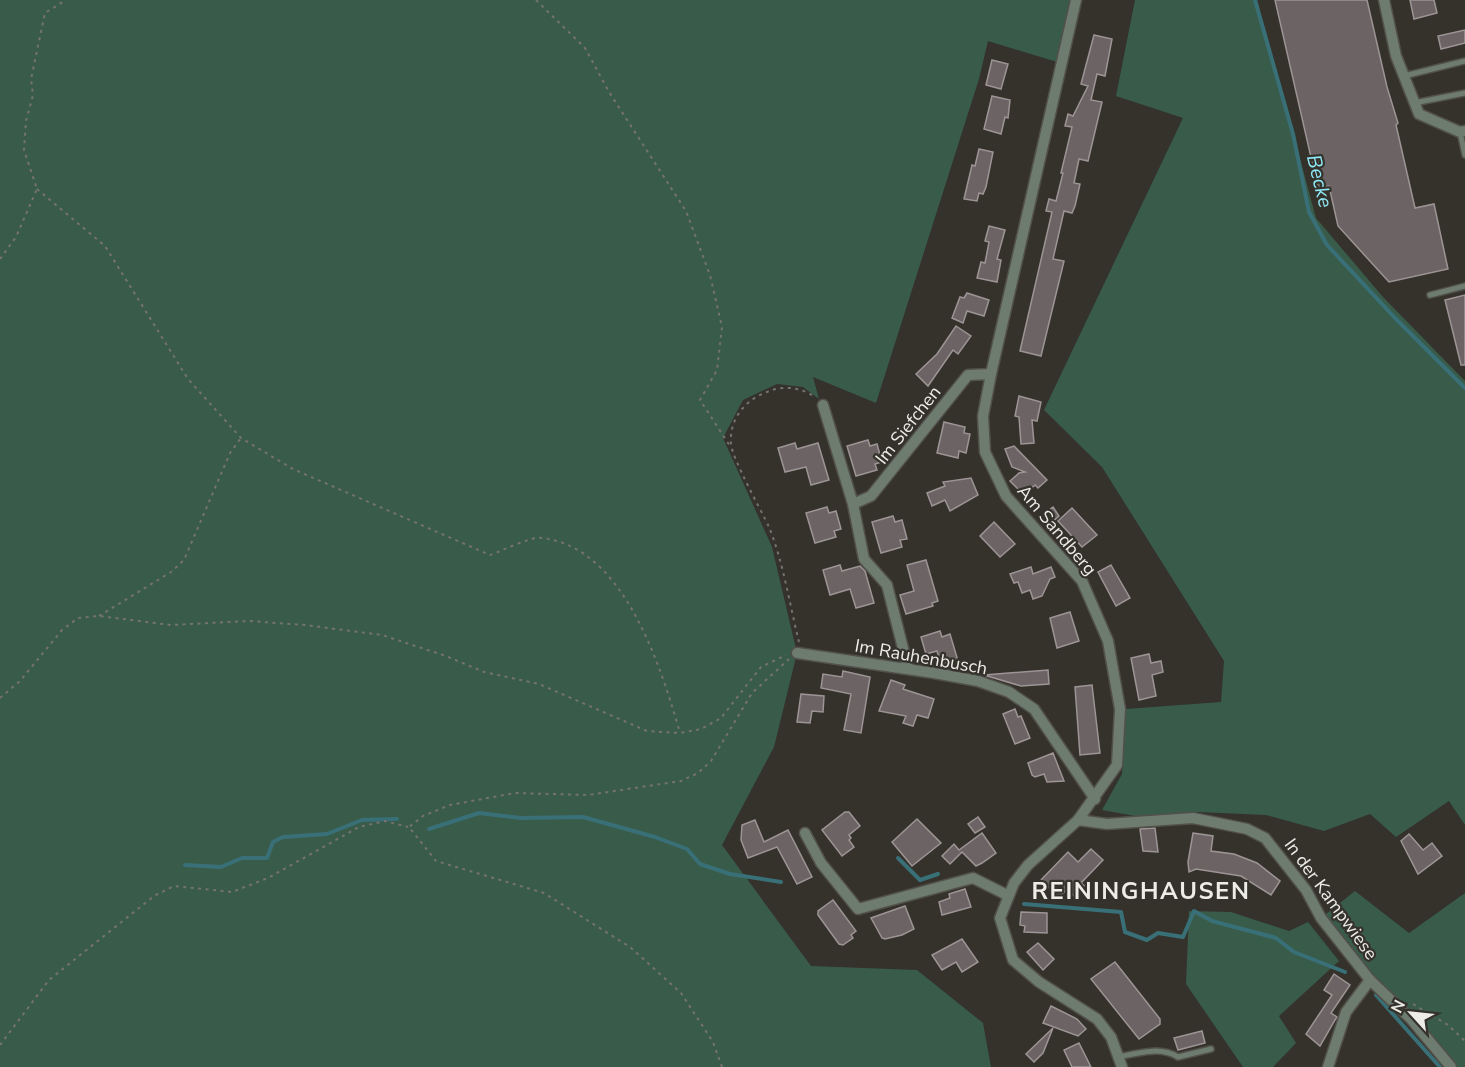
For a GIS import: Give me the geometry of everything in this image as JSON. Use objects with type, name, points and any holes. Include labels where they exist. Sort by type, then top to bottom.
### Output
[{"type":"street","name":"Am Sandberg","points":[[1076,0],[983,416],[985,452],[1006,496],[1082,581],[1108,641],[1120,710],[1117,765],[1078,820],[1028,865],[1007,895],[1000,918],[1013,960],[1039,982],[1097,1019],[1111,1036],[1120,1062]]},
{"type":"street","points":[[1384,0],[1396,56],[1419,114],[1462,131]]},
{"type":"street","name":"Im Siefchen","points":[[853,504],[872,496],[968,375],[991,374]]},
{"type":"street","points":[[822,405],[853,504],[864,559],[887,585],[908,668]]},
{"type":"street","name":"Im Rauhenbusch","points":[[800,653],[908,668],[978,681],[1009,692],[1034,709],[1095,798]]},
{"type":"street","name":"In der Kampwiese","points":[[1078,820],[1107,824],[1193,818],[1247,829],[1265,838],[1306,890],[1321,918],[1370,980],[1411,1018],[1451,1067]]},
{"type":"street","points":[[805,833],[821,863],[858,909],[973,878],[1007,895]]},
{"type":"street","points":[[1328,1067],[1346,1012],[1370,980]]},
{"type":"lane","points":[[1404,76],[1465,61]]},
{"type":"lane","points":[[1414,103],[1465,93]]},
{"type":"lane","points":[[1462,131],[1465,154]]},
{"type":"lane","points":[[1430,295],[1465,286]]},
{"type":"lane","points":[[1120,1062],[1159,1050],[1178,1057],[1211,1049]]},
{"type":"path","points":[[66,0],[45,13],[31,79],[33,95],[26,121],[24,150],[37,189],[105,246],[188,380],[241,438],[293,469],[490,555],[540,537],[570,545],[612,577],[650,641],[664,677],[680,734]]},
{"type":"path","points":[[536,0],[585,48],[609,92],[687,211],[710,274],[722,327],[717,370],[700,400],[730,446],[770,529],[800,653]]},
{"type":"path","points":[[0,259],[16,237],[37,189]]},
{"type":"path","points":[[730,446],[732,425],[743,406],[762,393],[778,387],[800,390],[808,392],[822,405]]},
{"type":"path","points":[[99,616],[171,572],[184,560],[230,453],[241,438]]},
{"type":"path","points":[[0,699],[20,681],[62,630],[78,618],[99,616],[171,625],[249,621],[305,624],[382,635],[484,672],[539,684],[646,731],[680,734],[702,729],[721,718],[761,667],[780,656],[800,653]]},
{"type":"path","points":[[409,827],[423,816],[450,805],[514,793],[588,795],[681,781],[698,773],[711,761],[752,693],[776,668],[800,653]]},
{"type":"path","points":[[0,1045],[49,980],[154,896],[174,886],[232,892],[268,878],[359,828],[385,821],[409,827],[436,861],[544,893],[630,947],[681,993],[713,1042],[722,1067]]},
{"type":"path","points":[[1413,1004],[1430,1013],[1465,1041]]},
{"type":"green space","points":[[0,0],[1071,0],[1057,62],[988,41],[979,79],[876,403],[813,377],[819,399],[803,387],[777,384],[743,400],[723,438],[772,547],[797,653],[774,747],[722,845],[811,966],[917,970],[983,1023],[991,1067],[0,1067]]},
{"type":"green space","points":[[1135,0],[1257,0],[1316,218],[1383,297],[1465,381],[1465,825],[1449,801],[1396,837],[1370,814],[1324,831],[1266,815],[1198,812],[1135,816],[1102,810],[1122,774],[1126,709],[1221,702],[1224,661],[1102,467],[1044,410],[1183,118],[1116,96]]},
{"type":"green space","points":[[1355,891],[1409,933],[1465,893],[1465,1067],[1451,1067],[1321,918]]},
{"type":"green space","points":[[1189,911],[1231,912],[1289,931],[1308,922],[1339,961],[1279,1016],[1296,1043],[1273,1067],[1243,1067],[1186,984]]},
{"type":"building","points":[[1275,0],[1367,0],[1387,87],[1398,123],[1396,125],[1415,208],[1434,204],[1448,269],[1389,282],[1338,226],[1329,186],[1318,188]]},
{"type":"building","points":[[1410,0],[1434,0],[1437,13],[1414,19]]},
{"type":"building","points":[[1465,30],[1465,43],[1441,49],[1438,36]]},
{"type":"building","points":[[1094,35],[1112,39],[1105,76],[1097,74],[1091,100],[1102,102],[1088,161],[1079,159],[1074,183],[1080,184],[1075,206],[1072,213],[1064,211],[1053,259],[1064,261],[1041,356],[1020,351],[1052,212],[1046,211],[1049,199],[1056,201],[1063,173],[1061,173],[1072,127],[1065,126],[1068,114],[1073,116],[1088,86],[1081,84]]},
{"type":"building","points":[[992,60],[1008,64],[1001,89],[986,85]]},
{"type":"building","points":[[992,96],[1010,100],[1008,118],[1005,117],[1001,134],[984,129]]},
{"type":"building","points":[[979,149],[993,152],[986,187],[983,194],[979,193],[977,201],[964,199],[972,165],[975,166]]},
{"type":"building","points":[[989,226],[1005,230],[997,259],[1001,260],[997,282],[977,278],[981,262],[985,263],[989,242],[985,241]]},
{"type":"building","points":[[967,293],[989,300],[984,316],[967,311],[963,323],[952,318],[960,297],[964,298]]},
{"type":"building","points":[[1465,295],[1465,365],[1461,365],[1445,300]]},
{"type":"building","points":[[956,326],[971,336],[958,354],[953,350],[928,386],[916,374],[937,354]]},
{"type":"building","points":[[1019,396],[1041,402],[1037,421],[1032,420],[1034,443],[1021,444],[1019,417],[1015,416]]},
{"type":"building","points":[[944,422],[965,427],[964,433],[970,434],[966,453],[959,451],[958,458],[937,453]]},
{"type":"building","points":[[868,440],[870,446],[877,444],[882,462],[875,464],[877,470],[856,476],[847,446]]},
{"type":"building","points":[[795,443],[797,449],[818,443],[829,480],[811,485],[806,467],[785,472],[778,448]]},
{"type":"building","points":[[1014,446],[1047,480],[1038,488],[1035,485],[1024,495],[1010,481],[1019,473],[1025,472],[1012,467],[1005,449]]},
{"type":"building","points":[[971,478],[978,495],[950,511],[945,500],[932,506],[927,493],[945,486],[943,482]]},
{"type":"building","points":[[827,507],[829,513],[836,511],[841,529],[834,531],[836,537],[815,543],[806,513]]},
{"type":"building","points":[[1053,507],[1059,516],[1051,523],[1044,514]]},
{"type":"building","points":[[1072,508],[1097,535],[1082,547],[1058,521]]},
{"type":"building","points":[[893,516],[895,522],[902,520],[907,539],[900,540],[902,547],[881,553],[872,522]]},
{"type":"building","points":[[994,522],[1015,544],[1000,557],[980,536]]},
{"type":"building","points":[[926,560],[938,601],[932,603],[933,606],[906,614],[900,595],[914,591],[907,565]]},
{"type":"building","points":[[840,565],[842,571],[860,566],[865,571],[874,603],[856,608],[850,589],[830,595],[823,570]]},
{"type":"building","points":[[1111,565],[1130,598],[1116,606],[1098,572]]},
{"type":"building","points":[[1031,567],[1033,574],[1051,567],[1055,577],[1050,579],[1042,596],[1033,599],[1030,590],[1022,593],[1018,582],[1014,583],[1010,574]]},
{"type":"building","points":[[1070,612],[1079,641],[1057,648],[1050,618]]},
{"type":"building","points":[[940,631],[942,637],[950,634],[958,661],[941,666],[937,651],[926,654],[921,637]]},
{"type":"building","points":[[1149,654],[1151,663],[1161,661],[1163,672],[1152,675],[1156,696],[1139,700],[1131,658]]},
{"type":"building","points":[[1048,670],[1049,684],[1021,686],[984,675]]},
{"type":"building","points":[[843,671],[870,677],[861,733],[844,730],[851,694],[821,688],[823,674],[842,677]]},
{"type":"building","points":[[891,680],[905,685],[903,689],[934,699],[928,718],[917,715],[913,726],[903,723],[906,716],[879,711]]},
{"type":"building","points":[[1092,685],[1100,753],[1080,755],[1075,687]]},
{"type":"building","points":[[801,694],[824,696],[823,712],[812,711],[810,723],[797,722]]},
{"type":"building","points":[[1015,709],[1018,717],[1021,716],[1030,738],[1015,744],[1003,714]]},
{"type":"building","points":[[1053,753],[1064,781],[1047,782],[1044,774],[1035,777],[1032,775],[1028,763]]},
{"type":"building","points":[[845,812],[849,812],[860,826],[849,835],[851,838],[849,840],[854,847],[842,856],[822,830]]},
{"type":"building","points":[[978,817],[985,827],[975,833],[968,824]]},
{"type":"building","points":[[917,819],[941,843],[912,866],[892,842]]},
{"type":"building","points":[[755,820],[764,842],[788,830],[812,877],[797,884],[777,847],[748,858],[741,840],[742,825]]},
{"type":"building","points":[[1155,828],[1158,852],[1143,851],[1140,829]]},
{"type":"building","points":[[982,833],[996,853],[982,863],[976,866],[962,852],[950,864],[942,856],[954,844],[959,850]]},
{"type":"building","points":[[1193,833],[1213,836],[1211,851],[1234,854],[1257,863],[1280,881],[1271,895],[1241,876],[1196,869],[1189,872],[1188,862]]},
{"type":"building","points":[[1409,834],[1423,850],[1432,843],[1442,856],[1418,874],[1401,841]]},
{"type":"building","points":[[1091,849],[1103,860],[1081,883],[1086,887],[1076,898],[1067,889],[1059,897],[1041,880],[1068,852],[1078,862]]},
{"type":"building","points":[[965,889],[971,907],[942,915],[939,902],[950,898],[949,894]]},
{"type":"building","points":[[833,900],[856,931],[851,935],[853,938],[843,945],[839,944],[818,915],[818,911]]},
{"type":"building","points":[[905,906],[914,929],[902,935],[882,938],[871,918]]},
{"type":"building","points":[[1021,912],[1047,913],[1047,933],[1024,932],[1025,926],[1020,925]]},
{"type":"building","points":[[962,939],[978,962],[962,972],[956,962],[942,970],[932,955]]},
{"type":"building","points":[[1038,943],[1054,959],[1043,970],[1027,952]]},
{"type":"building","points":[[1115,962],[1160,1019],[1160,1024],[1139,1039],[1091,979]]},
{"type":"building","points":[[1334,974],[1350,985],[1331,1013],[1337,1017],[1320,1046],[1306,1034],[1332,995],[1324,990]]},
{"type":"building","points":[[1051,1006],[1077,1019],[1086,1029],[1078,1036],[1043,1023]]},
{"type":"building","points":[[1053,1028],[1043,1053],[1034,1062],[1026,1054]]},
{"type":"building","points":[[1202,1031],[1205,1043],[1178,1050],[1174,1038]]},
{"type":"building","points":[[1079,1043],[1091,1067],[1072,1067],[1064,1050]]},
{"type":"waterway","name":"Becke","points":[[1255,0],[1293,134],[1309,212],[1327,245],[1465,388]]},
{"type":"waterway","points":[[429,829],[479,813],[521,818],[583,817],[655,837],[687,849],[700,864],[730,874],[781,882]]},
{"type":"waterway","points":[[185,865],[221,867],[242,858],[267,858],[273,842],[283,837],[327,834],[362,820],[397,819]]},
{"type":"waterway","points":[[898,858],[920,880],[938,874]]},
{"type":"waterway","points":[[1024,904],[1121,912],[1125,932],[1147,940],[1158,933],[1183,937],[1194,911],[1212,921],[1276,938],[1294,952],[1345,972]]},
{"type":"waterway","points":[[1376,995],[1440,1067]]},
{"type":"district","name":"REININGHAUSEN","points":[[1141,891]]}]
